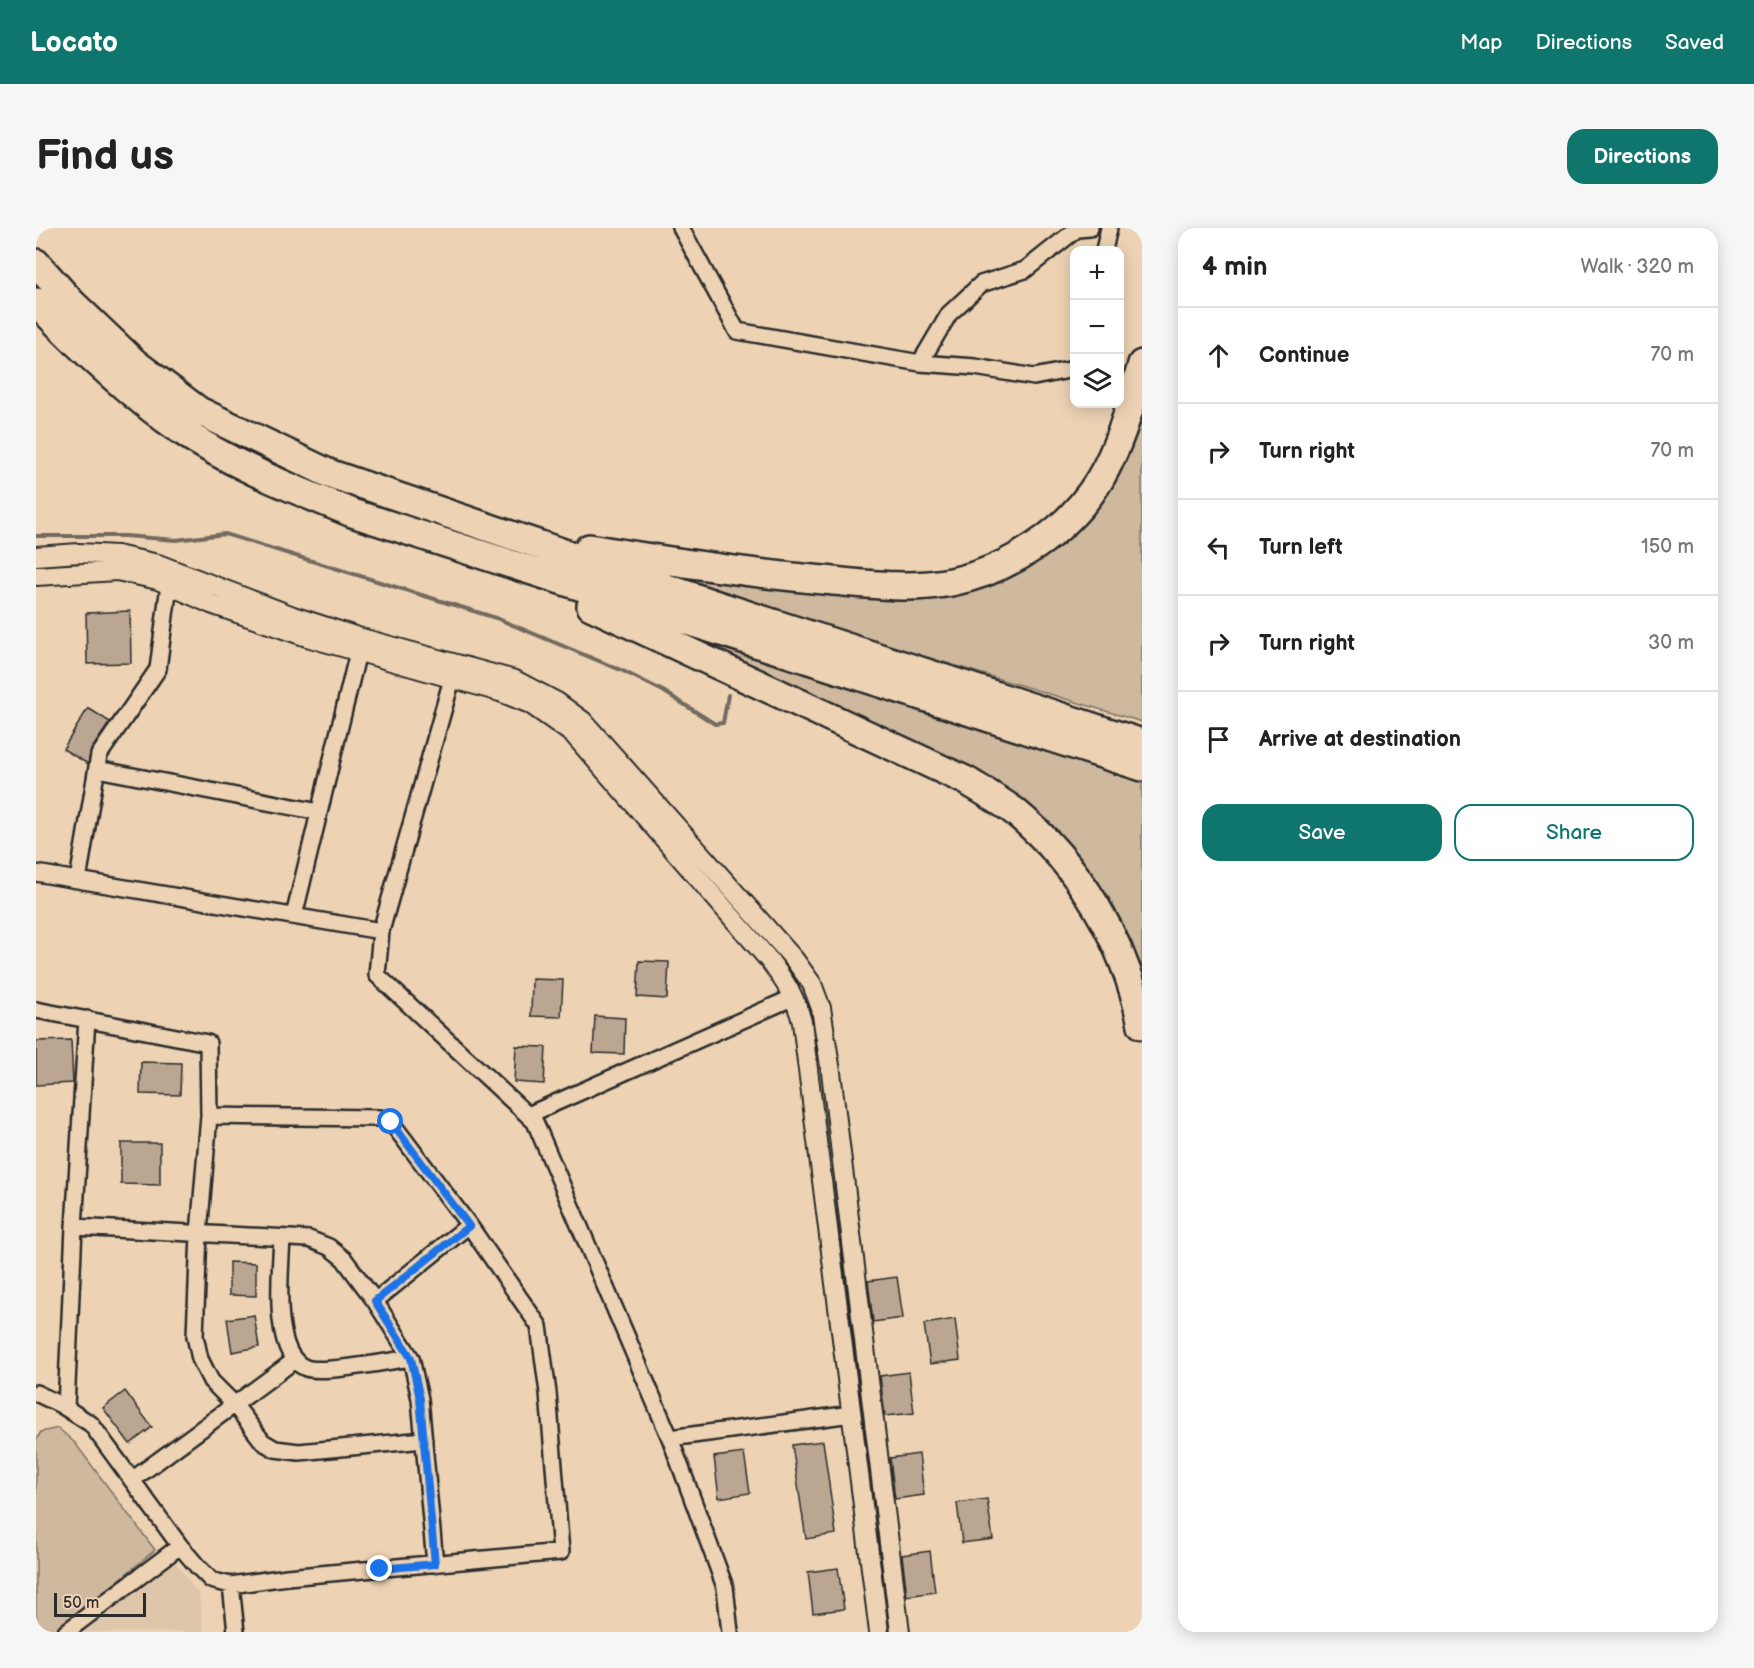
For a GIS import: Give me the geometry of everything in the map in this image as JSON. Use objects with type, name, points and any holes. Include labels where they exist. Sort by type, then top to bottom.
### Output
[{"type":"highway","points":[[36,264],[71,302],[135,363],[199,411],[328,472],[722,607],[1142,743]]},
{"type":"highway","points":[[36,302],[116,380],[180,430],[257,473],[352,513],[1142,767]]},
{"type":"highway","points":[[468,521],[565,544],[777,576],[868,584],[913,585],[950,582],[985,572],[1022,555],[1053,533],[1078,508],[1100,479],[1122,433],[1142,364]]},
{"type":"highway","points":[[483,556],[968,781],[1013,811],[1059,854],[1088,892],[1114,940],[1137,999],[1142,1025]]},
{"type":"street","points":[[681,228],[737,331],[920,363],[975,367],[1034,377],[1070,370]]},
{"type":"street","points":[[920,363],[949,314],[981,284],[1025,270],[1077,228],[1089,228]]},
{"type":"street","points":[[1105,246],[1109,228]]},
{"type":"street","points":[[36,556],[79,553],[117,555],[158,564],[292,616],[358,637],[515,680],[557,702],[583,721],[794,959],[812,984],[820,1008],[831,1072],[900,1632]]},
{"type":"street","points":[[36,576],[117,571],[158,580],[212,604],[307,638],[500,692],[530,704],[574,735],[769,960],[794,997],[802,1022],[879,1632]]},
{"type":"street","points":[[78,880],[99,755],[158,669],[169,585]]},
{"type":"street","points":[[294,916],[358,652]]},
{"type":"street","points":[[452,679],[381,931],[377,975],[535,1122],[670,1438],[725,1587],[730,1632]]},
{"type":"street","points":[[97,769],[319,812]]},
{"type":"street","points":[[36,873],[381,931]]},
{"type":"street","points":[[528,1115],[794,997]]},
{"type":"street","points":[[36,1010],[208,1043],[209,1116],[199,1233],[195,1336],[200,1359],[212,1381],[234,1404],[263,1442],[275,1449],[299,1452],[424,1440]]},
{"type":"street","points":[[66,1408],[87,1019]]},
{"type":"street","points":[[36,1393],[91,1424],[180,1546],[211,1580],[231,1585],[287,1577],[561,1552],[548,1393],[539,1326],[469,1226],[391,1122],[380,1118],[209,1116]]},
{"type":"street","points":[[375,1301],[469,1226]]},
{"type":"street","points":[[74,1227],[309,1239],[329,1246],[344,1259],[375,1301],[411,1358],[420,1399],[435,1564]]},
{"type":"street","points":[[282,1238],[280,1288],[282,1331],[295,1360],[305,1368],[322,1370],[411,1358]]},
{"type":"street","points":[[132,1480],[295,1360]]},
{"type":"street","points":[[670,1438],[852,1414]]},
{"type":"street","points":[[66,1632],[180,1546]]},
{"type":"street","points":[[231,1585],[236,1632]]},
{"type":"shaded area","points":[[1142,397],[1142,722],[632,568],[991,580],[1059,547],[1106,491]]},
{"type":"shaded area","points":[[651,623],[741,655],[840,683],[1142,779],[1142,993],[1065,848]]},
{"type":"shaded area","points":[[58,1428],[75,1443],[155,1550],[56,1632],[36,1632],[36,1440],[41,1432]]},
{"type":"shaded area","points":[[176,1563],[199,1595],[204,1632],[83,1632]]},
{"type":"building","points":[[130,611],[131,663],[87,664],[86,613]]},
{"type":"building","points":[[88,708],[110,722],[91,750],[88,764],[63,749]]},
{"type":"building","points":[[639,961],[669,962],[667,999],[637,997]]},
{"type":"building","points":[[532,979],[563,980],[561,1017],[531,1016]]},
{"type":"building","points":[[595,1016],[625,1018],[624,1054],[593,1053]]},
{"type":"building","points":[[71,1040],[73,1083],[36,1085],[36,1041]]},
{"type":"building","points":[[516,1046],[546,1047],[544,1084],[514,1082]]},
{"type":"building","points":[[141,1062],[181,1063],[180,1095],[140,1094]]},
{"type":"building","points":[[121,1143],[160,1143],[160,1185],[121,1184]]},
{"type":"building","points":[[229,1262],[256,1263],[256,1296],[229,1295]]},
{"type":"building","points":[[897,1277],[903,1318],[873,1322],[868,1281]]},
{"type":"building","points":[[254,1315],[259,1347],[232,1352],[227,1319]]},
{"type":"building","points":[[955,1319],[960,1360],[930,1364],[924,1324]]},
{"type":"building","points":[[909,1372],[914,1413],[885,1416],[880,1376]]},
{"type":"building","points":[[125,1391],[152,1427],[130,1444],[103,1408]]},
{"type":"building","points":[[823,1441],[836,1534],[806,1539],[792,1445]]},
{"type":"building","points":[[744,1453],[750,1493],[719,1498],[714,1457]]},
{"type":"building","points":[[919,1454],[924,1495],[895,1499],[890,1458]]},
{"type":"building","points":[[987,1499],[993,1539],[962,1543],[957,1503]]},
{"type":"building","points":[[930,1551],[935,1592],[907,1596],[902,1555]]},
{"type":"building","points":[[838,1568],[844,1609],[813,1613],[808,1572]]},
{"type":"waterway","points":[[36,536],[125,536],[176,540],[225,534],[496,618],[623,671],[663,691],[715,724],[723,723],[728,695]]},
{"type":"route","points":[[380,1569],[435,1564],[420,1399],[411,1358],[375,1301],[469,1226],[391,1122]]}]
